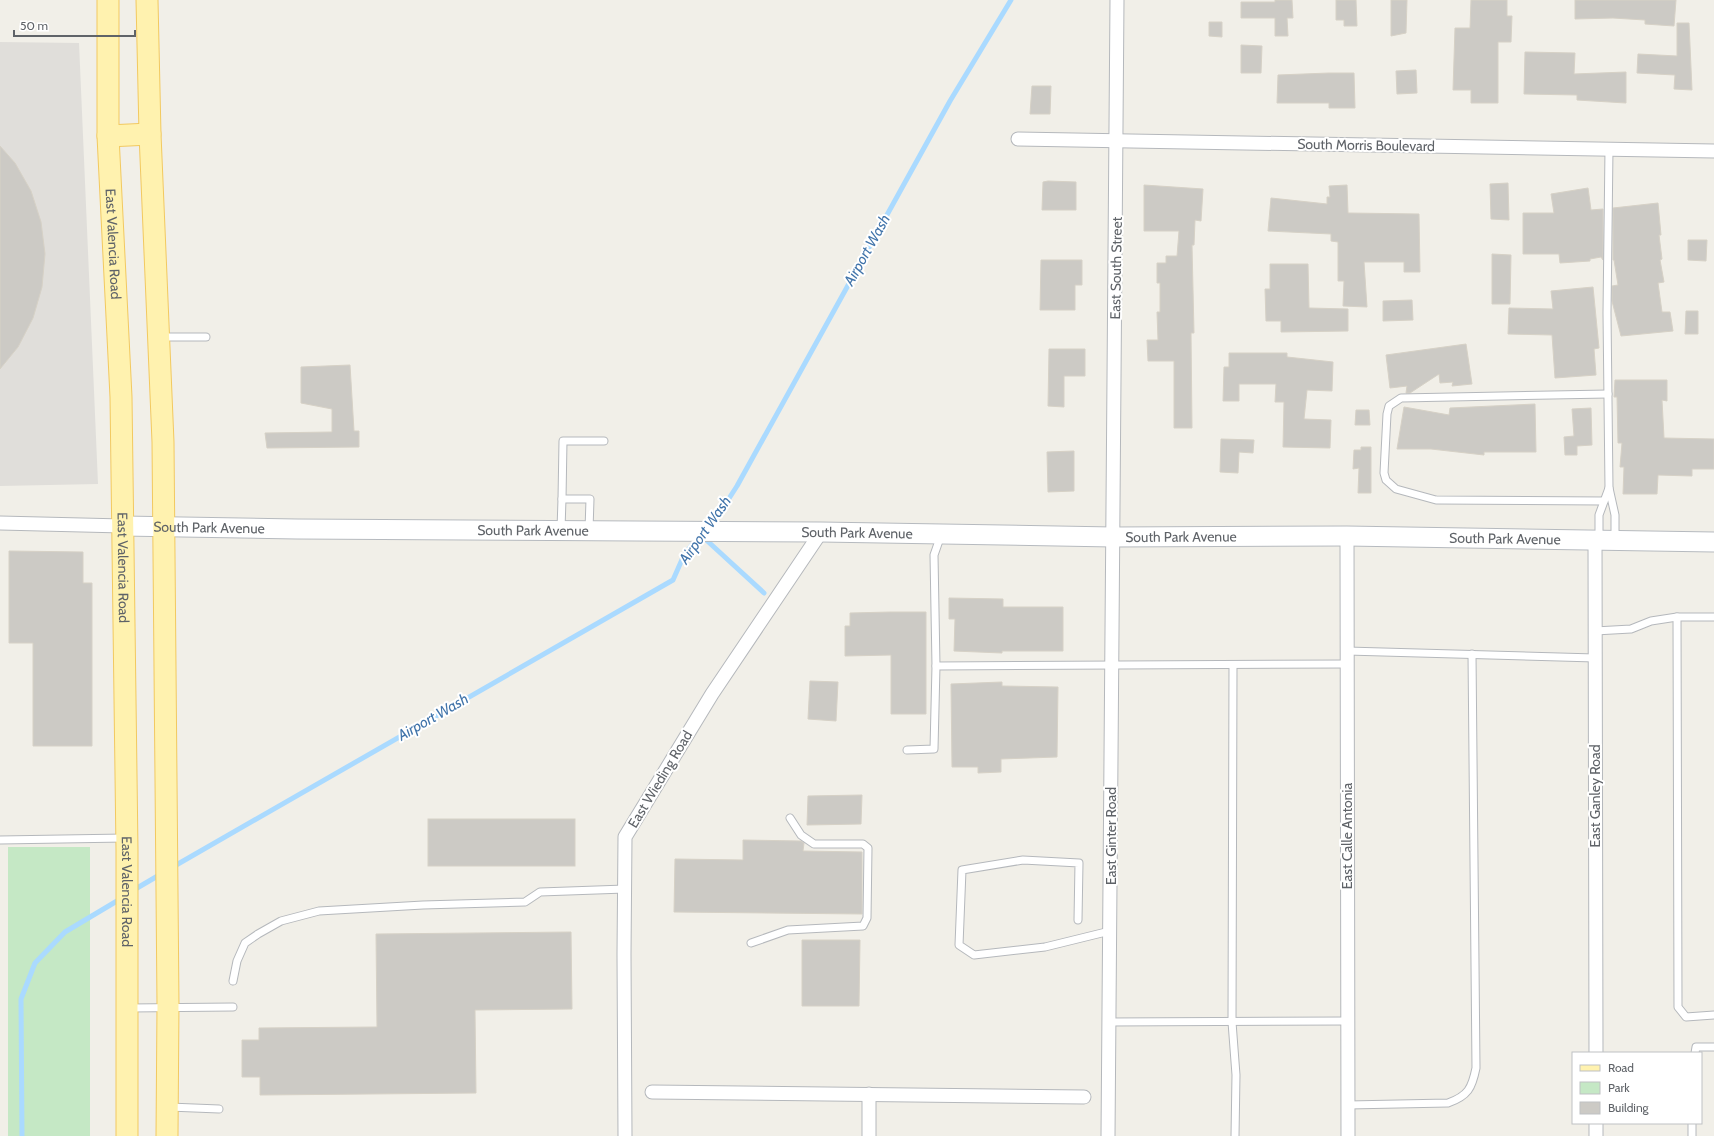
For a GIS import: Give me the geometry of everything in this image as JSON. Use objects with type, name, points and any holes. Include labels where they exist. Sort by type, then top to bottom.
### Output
[{"type":"main road","name":"East Valencia Road","points":[[108,0],[108,136],[121,397],[127,844],[127,1136]]},
{"type":"main road","points":[[147,0],[150,134],[160,338],[164,528],[168,1136]]},
{"type":"main road","points":[[108,136],[150,134]]},
{"type":"main road","name":"South Park Avenue","points":[[123,526],[164,528],[774,531],[1113,537],[1347,536],[1714,542]]},
{"type":"street","name":"East South Street","points":[[1113,537],[1117,0]]},
{"type":"street","name":"South Morris Boulevard","points":[[1018,139],[1714,151]]},
{"type":"street","name":"South Park Avenue","points":[[0,523],[123,526]]},
{"type":"street","name":"East Wieding Road","points":[[625,1136],[625,837],[712,694],[821,532]]},
{"type":"street","name":"East Calle Antonia","points":[[1347,536],[1348,1136]]},
{"type":"street","name":"East Ginter Road","points":[[1108,1136],[1113,537]]},
{"type":"street","name":"East Ganley Road","points":[[1596,1052],[1595,631],[1603,539]]},
{"type":"street","points":[[652,1092],[1084,1097]]},
{"type":"street","points":[[869,1094],[869,1136]]},
{"type":"street","points":[[1596,1124],[1596,1136]]},
{"type":"lane","points":[[1603,539],[1615,515],[1609,488],[1607,313],[1609,149]]},
{"type":"lane","points":[[160,338],[206,338]]},
{"type":"lane","points":[[1604,501],[1436,500],[1396,489],[1386,480],[1384,473],[1386,414],[1390,406],[1401,398],[1608,394]]},
{"type":"lane","points":[[561,530],[563,441],[604,441]]},
{"type":"lane","points":[[1603,539],[1599,515],[1609,488]]},
{"type":"lane","points":[[562,499],[590,499],[589,530]]},
{"type":"lane","points":[[907,750],[934,749],[936,666],[934,555],[941,534]]},
{"type":"lane","points":[[1595,631],[1631,629],[1651,621],[1677,617],[1714,617]]},
{"type":"lane","points":[[1677,617],[1678,1007],[1686,1017],[1714,1016]]},
{"type":"lane","points":[[1347,651],[1595,658]]},
{"type":"lane","points":[[1348,1105],[1448,1103],[1460,1099],[1468,1091],[1473,1081],[1476,1061],[1472,654]]},
{"type":"lane","points":[[936,666],[1347,664]]},
{"type":"lane","points":[[1233,665],[1232,1022],[1236,1075],[1235,1136]]},
{"type":"lane","points":[[752,943],[788,930],[863,926],[867,918],[868,848],[864,844],[814,844],[801,835],[790,818]]},
{"type":"lane","points":[[0,840],[127,844]]},
{"type":"lane","points":[[1078,920],[1080,863],[1023,860],[962,870],[959,945],[974,955],[1045,947],[1110,931]]},
{"type":"lane","points":[[234,981],[237,961],[245,943],[281,921],[319,911],[423,905],[525,902],[540,892],[625,889]]},
{"type":"lane","points":[[128,1008],[233,1007]]},
{"type":"lane","points":[[1109,1022],[1348,1021]]},
{"type":"lane","points":[[1695,1052],[1696,1047],[1714,1047]]},
{"type":"lane","points":[[168,1107],[219,1109]]},
{"type":"lane","points":[[1692,1124],[1692,1136]]},
{"type":"shaded area","points":[[0,42],[79,43],[98,484],[0,486]]},
{"type":"green space","points":[[8,847],[90,847],[90,1136],[8,1136]]},
{"type":"building","points":[[1275,0],[1292,0],[1293,18],[1287,18],[1288,36],[1275,36],[1275,18],[1241,18],[1241,2],[1275,2]]},
{"type":"building","points":[[1336,0],[1356,0],[1357,26],[1344,26],[1344,20],[1336,20]]},
{"type":"building","points":[[1391,0],[1407,0],[1406,33],[1391,36]]},
{"type":"building","points":[[1471,0],[1507,0],[1507,16],[1512,16],[1511,42],[1498,42],[1498,103],[1471,103],[1471,90],[1453,90],[1455,28],[1470,28]]},
{"type":"building","points":[[1575,0],[1676,0],[1674,26],[1645,24],[1645,20],[1613,18],[1575,19]]},
{"type":"building","points":[[1209,22],[1222,22],[1222,37],[1209,36]]},
{"type":"building","points":[[1677,23],[1689,23],[1692,90],[1674,89],[1675,75],[1637,73],[1638,54],[1677,56]]},
{"type":"building","points":[[1241,45],[1262,46],[1261,73],[1241,73]]},
{"type":"building","points":[[1525,52],[1575,53],[1574,74],[1626,72],[1626,103],[1577,100],[1577,95],[1524,94]]},
{"type":"building","points":[[1416,70],[1417,93],[1397,94],[1396,71]]},
{"type":"building","points":[[1354,73],[1355,108],[1329,108],[1329,103],[1277,103],[1278,75]]},
{"type":"building","points":[[1032,86],[1051,86],[1050,114],[1030,114]]},
{"type":"building","points":[[0,146],[15,163],[31,191],[41,222],[45,254],[42,287],[33,318],[18,347],[0,369]]},
{"type":"building","points":[[1043,182],[1076,182],[1076,210],[1042,210]]},
{"type":"building","points":[[1508,183],[1509,220],[1491,219],[1490,184]]},
{"type":"building","points":[[1144,185],[1203,189],[1201,221],[1195,220],[1194,245],[1192,245],[1194,333],[1191,333],[1192,428],[1174,428],[1174,361],[1148,361],[1147,340],[1158,340],[1157,312],[1160,312],[1160,283],[1157,283],[1157,263],[1166,263],[1166,256],[1177,256],[1179,231],[1144,231]]},
{"type":"building","points":[[1347,185],[1348,213],[1419,214],[1420,272],[1404,272],[1404,262],[1364,262],[1367,307],[1343,306],[1344,281],[1338,281],[1338,242],[1331,241],[1331,234],[1268,231],[1271,198],[1327,204],[1327,197],[1330,197],[1329,186]]},
{"type":"building","points":[[1588,188],[1591,210],[1603,209],[1603,260],[1601,257],[1590,259],[1590,261],[1560,263],[1559,254],[1523,254],[1523,213],[1554,213],[1551,194]]},
{"type":"building","points":[[1658,203],[1661,235],[1659,235],[1662,259],[1660,260],[1664,282],[1658,283],[1662,312],[1670,312],[1673,331],[1621,336],[1612,301],[1612,286],[1618,285],[1613,260],[1613,208]]},
{"type":"building","points":[[1688,240],[1707,240],[1706,261],[1688,260]]},
{"type":"building","points":[[1492,254],[1511,255],[1510,304],[1492,304]]},
{"type":"building","points":[[1041,260],[1082,260],[1082,285],[1075,285],[1075,310],[1040,310]]},
{"type":"building","points":[[1270,264],[1308,264],[1309,308],[1348,309],[1348,331],[1281,332],[1281,321],[1266,321],[1265,289],[1270,289]]},
{"type":"building","points":[[1593,287],[1599,348],[1594,349],[1596,375],[1555,378],[1552,335],[1508,334],[1509,308],[1553,309],[1551,291]]},
{"type":"building","points":[[1412,300],[1413,320],[1383,321],[1383,301]]},
{"type":"building","points":[[1686,311],[1698,311],[1698,334],[1685,334]]},
{"type":"building","points":[[1466,344],[1472,384],[1452,386],[1453,382],[1440,383],[1439,374],[1410,393],[1406,393],[1407,386],[1390,388],[1386,355]]},
{"type":"building","points":[[1049,349],[1085,349],[1085,376],[1064,376],[1064,407],[1048,406]]},
{"type":"building","points":[[1229,353],[1287,353],[1287,357],[1333,362],[1332,391],[1307,390],[1304,419],[1331,420],[1330,448],[1283,447],[1284,402],[1275,402],[1276,384],[1239,384],[1239,401],[1223,401],[1224,367],[1229,367]]},
{"type":"building","points":[[350,365],[354,431],[359,431],[359,447],[267,448],[265,433],[332,432],[332,409],[301,403],[301,367]]},
{"type":"building","points":[[1615,380],[1667,380],[1667,401],[1662,400],[1664,438],[1714,439],[1714,469],[1692,469],[1692,476],[1658,475],[1657,494],[1623,494],[1624,467],[1620,467],[1622,443],[1618,443],[1617,397],[1614,397]]},
{"type":"building","points":[[1535,404],[1536,452],[1484,452],[1484,455],[1431,449],[1397,449],[1404,407],[1449,415],[1450,408]]},
{"type":"building","points":[[1591,408],[1592,445],[1577,446],[1577,455],[1565,455],[1564,437],[1574,436],[1572,409]]},
{"type":"building","points":[[1356,410],[1369,410],[1370,425],[1355,425]]},
{"type":"building","points":[[1221,439],[1254,440],[1253,453],[1239,452],[1238,473],[1220,472]]},
{"type":"building","points":[[1361,447],[1371,447],[1371,493],[1358,493],[1359,468],[1353,469],[1354,450],[1361,450]]},
{"type":"building","points":[[1074,451],[1074,491],[1048,492],[1047,452]]},
{"type":"building","points":[[9,551],[83,552],[83,583],[92,583],[92,746],[33,746],[33,643],[9,643]]},
{"type":"building","points":[[949,598],[1003,599],[1003,607],[1063,607],[1063,651],[1002,651],[1002,653],[954,651],[955,619],[949,619]]},
{"type":"building","points":[[926,612],[926,714],[891,714],[891,655],[845,656],[845,626],[850,626],[850,613]]},
{"type":"building","points":[[810,681],[838,682],[836,721],[808,719]]},
{"type":"building","points":[[1002,682],[1002,686],[1058,687],[1057,757],[1001,759],[1001,772],[978,773],[978,767],[952,767],[951,684]]},
{"type":"building","points":[[862,795],[861,824],[807,825],[808,796]]},
{"type":"building","points":[[428,819],[575,819],[575,866],[428,866]]},
{"type":"building","points":[[743,840],[801,841],[804,843],[803,851],[862,852],[862,914],[674,912],[675,859],[743,860]]},
{"type":"building","points":[[571,932],[572,1009],[475,1010],[476,1093],[260,1095],[260,1077],[242,1077],[242,1040],[259,1040],[259,1028],[377,1027],[376,934]]},
{"type":"building","points":[[802,940],[860,940],[859,1006],[802,1006]]},
{"type":"waterway","name":"Airport Wash","points":[[707,527],[737,486],[950,101],[1011,0]]},
{"type":"waterway","name":"Airport Wash","points":[[171,868],[673,580],[684,555],[699,536]]},
{"type":"waterway","points":[[703,537],[764,593]]},
{"type":"waterway","points":[[132,891],[161,874]]},
{"type":"waterway","points":[[22,1136],[21,999],[35,963],[65,932],[122,898]]}]
